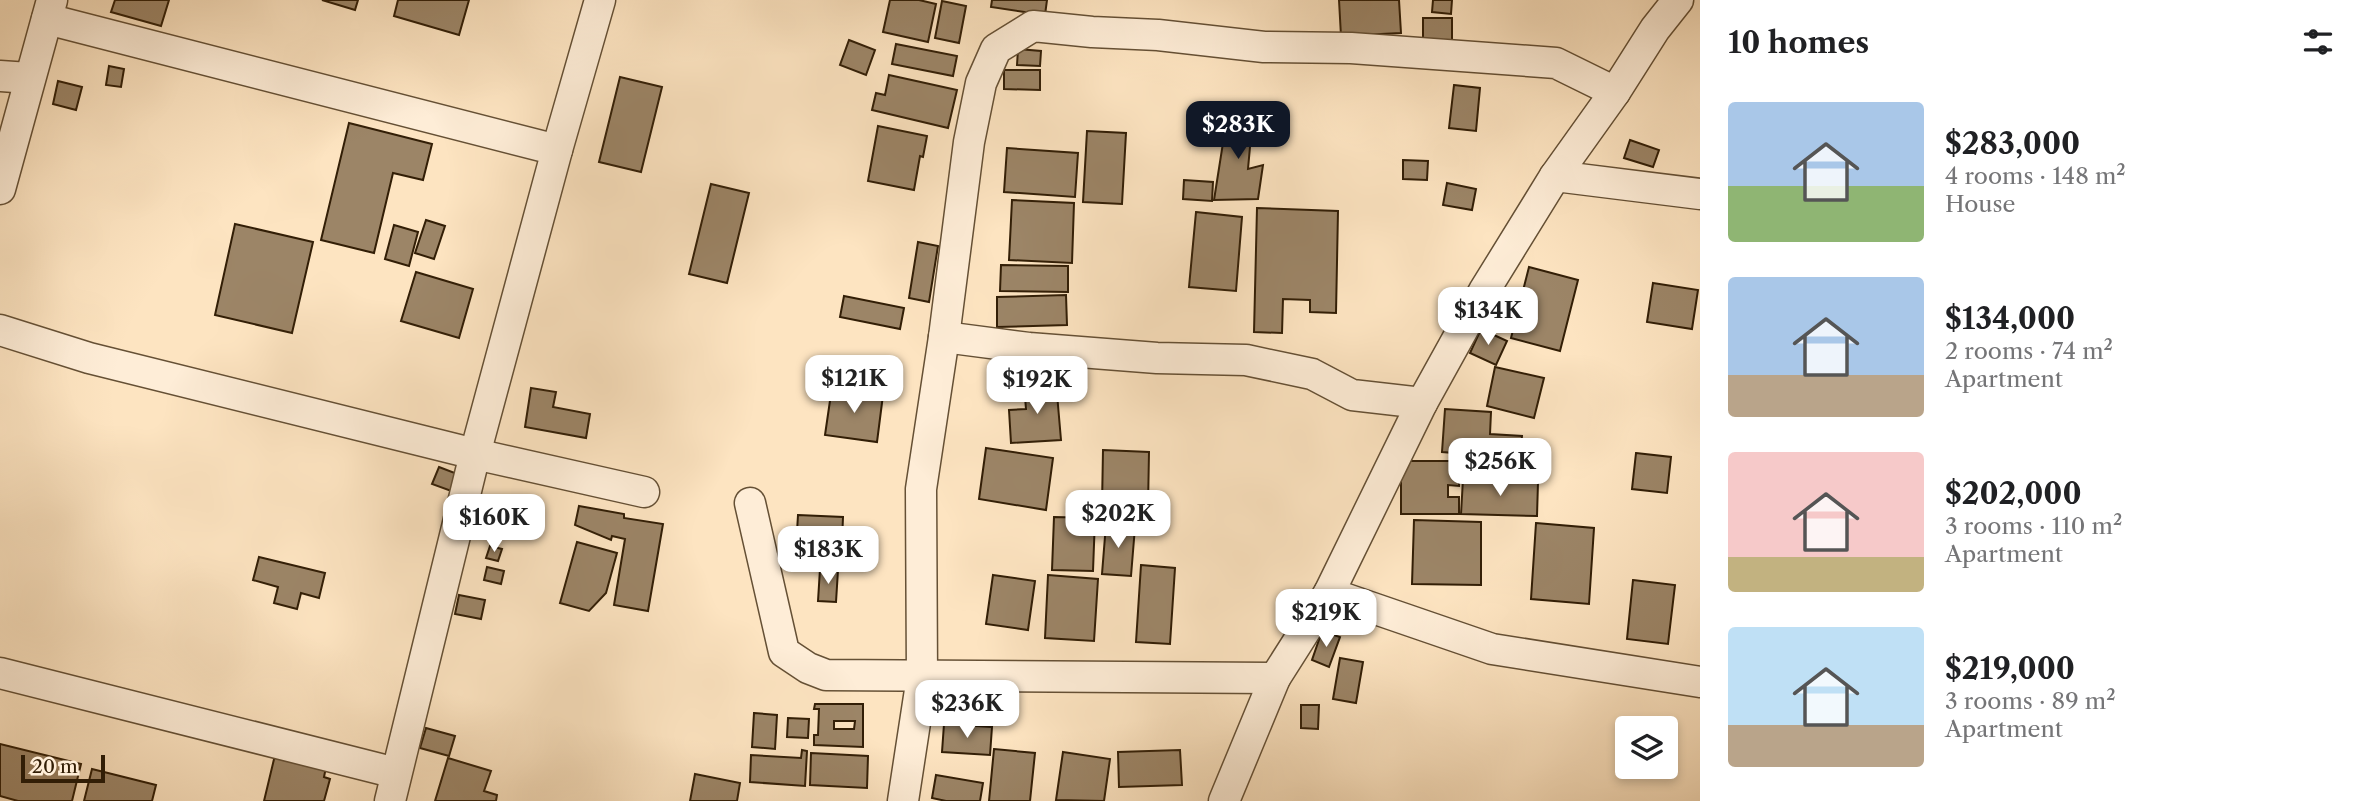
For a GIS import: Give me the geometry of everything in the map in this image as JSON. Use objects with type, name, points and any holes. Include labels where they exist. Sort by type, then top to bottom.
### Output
[{"type":"street","points":[[0,673],[393,787],[475,454],[600,0]]},
{"type":"street","points":[[1224,801],[1275,678],[1329,593],[1422,403],[1484,291],[1555,176],[1615,92],[1655,29],[1678,0]]},
{"type":"street","points":[[0,189],[14,77],[50,9],[557,150]]},
{"type":"street","points":[[903,801],[922,677],[921,489],[969,142],[981,83],[996,49],[1033,26],[1158,35],[1265,47],[1351,47],[1556,64],[1615,92]]},
{"type":"street","points":[[1555,176],[1700,194]]},
{"type":"street","points":[[0,330],[89,358],[475,454],[644,492]]},
{"type":"street","points":[[944,337],[1029,348],[1157,358],[1245,359],[1312,374],[1352,395],[1422,403]]},
{"type":"street","points":[[750,503],[784,652],[807,668],[826,675],[1275,678]]},
{"type":"street","points":[[1329,593],[1492,649],[1700,682]]},
{"type":"building","points":[[115,0],[169,0],[161,26],[111,12]]},
{"type":"building","points":[[322,0],[358,0],[355,10]]},
{"type":"building","points":[[398,0],[469,0],[459,35],[394,16]]},
{"type":"building","points":[[890,0],[919,0],[936,4],[928,42],[883,32]]},
{"type":"building","points":[[992,0],[1047,0],[1045,15],[991,7]]},
{"type":"building","points":[[1339,0],[1399,0],[1401,33],[1341,36]]},
{"type":"building","points":[[1433,0],[1452,0],[1451,14],[1432,12]]},
{"type":"building","points":[[942,1],[966,6],[959,43],[935,38]]},
{"type":"building","points":[[1423,18],[1452,18],[1452,45],[1423,45]]},
{"type":"building","points":[[849,40],[875,50],[866,75],[840,65]]},
{"type":"building","points":[[896,44],[957,56],[953,76],[892,64]]},
{"type":"building","points":[[1018,49],[1041,51],[1040,66],[1017,65]]},
{"type":"building","points":[[109,66],[124,69],[121,87],[106,85]]},
{"type":"building","points":[[1004,70],[1040,70],[1040,90],[1004,89]]},
{"type":"building","points":[[889,75],[957,90],[948,128],[872,110],[876,93],[885,95]]},
{"type":"building","points":[[620,77],[662,87],[641,172],[599,162]]},
{"type":"building","points":[[58,81],[82,87],[76,110],[53,104]]},
{"type":"building","points":[[1454,85],[1480,88],[1476,131],[1449,128]]},
{"type":"building","points":[[1228,111],[1253,114],[1248,169],[1263,165],[1258,199],[1214,200]]},
{"type":"building","points":[[349,123],[432,144],[423,180],[393,173],[374,253],[321,240]]},
{"type":"building","points":[[878,126],[927,136],[923,157],[920,156],[914,190],[868,181]]},
{"type":"building","points":[[1087,131],[1126,133],[1122,204],[1083,202]]},
{"type":"building","points":[[1630,140],[1659,150],[1653,167],[1624,158]]},
{"type":"building","points":[[1007,148],[1078,153],[1075,197],[1004,192]]},
{"type":"building","points":[[1403,160],[1428,161],[1427,180],[1403,179]]},
{"type":"building","points":[[1184,180],[1213,182],[1212,201],[1183,199]]},
{"type":"building","points":[[1447,183],[1476,189],[1472,210],[1443,205]]},
{"type":"building","points":[[711,184],[749,193],[727,283],[689,274]]},
{"type":"building","points":[[1012,200],[1074,203],[1072,263],[1009,260]]},
{"type":"building","points":[[1257,208],[1338,211],[1336,313],[1310,312],[1310,300],[1283,299],[1282,333],[1254,332]]},
{"type":"building","points":[[1196,212],[1242,217],[1236,291],[1189,287]]},
{"type":"building","points":[[426,220],[445,226],[434,259],[415,253]]},
{"type":"building","points":[[235,224],[313,242],[292,333],[215,315]]},
{"type":"building","points":[[394,225],[418,232],[409,266],[385,259]]},
{"type":"building","points":[[918,242],[938,246],[929,302],[909,298]]},
{"type":"building","points":[[1001,265],[1068,266],[1068,292],[1000,291]]},
{"type":"building","points":[[1529,267],[1578,280],[1560,351],[1511,338]]},
{"type":"building","points":[[416,272],[473,289],[459,338],[401,321]]},
{"type":"building","points":[[1653,283],[1698,290],[1692,329],[1647,322]]},
{"type":"building","points":[[1066,295],[1067,325],[997,327],[997,297]]},
{"type":"building","points":[[844,296],[904,308],[900,329],[840,317]]},
{"type":"building","points":[[1481,329],[1507,341],[1496,365],[1470,353]]},
{"type":"building","points":[[1495,367],[1544,378],[1534,418],[1487,406]]},
{"type":"building","points":[[1056,382],[1061,440],[1011,443],[1009,410],[1026,409],[1024,385]]},
{"type":"building","points":[[832,387],[883,395],[877,442],[825,435]]},
{"type":"building","points":[[531,388],[556,392],[553,407],[590,414],[586,438],[525,427]]},
{"type":"building","points":[[1445,409],[1491,412],[1490,434],[1522,436],[1520,458],[1442,452]]},
{"type":"building","points":[[986,448],[1053,458],[1046,510],[979,499]]},
{"type":"building","points":[[1103,450],[1149,452],[1148,508],[1102,506]]},
{"type":"building","points":[[1636,453],[1671,457],[1667,493],[1632,489]]},
{"type":"building","points":[[1404,461],[1459,461],[1459,486],[1448,485],[1448,497],[1459,497],[1459,514],[1401,514],[1401,473]]},
{"type":"building","points":[[439,467],[460,475],[454,492],[432,484]]},
{"type":"building","points":[[1463,479],[1538,482],[1537,516],[1461,514]]},
{"type":"building","points":[[579,506],[624,514],[624,518],[663,524],[648,611],[614,605],[625,539],[612,536],[611,540],[575,525]]},
{"type":"building","points":[[798,515],[843,517],[841,568],[795,565]]},
{"type":"building","points":[[1054,517],[1095,518],[1093,571],[1052,570]]},
{"type":"building","points":[[486,519],[500,524],[494,539],[481,534]]},
{"type":"building","points":[[1414,520],[1481,522],[1481,585],[1412,584]]},
{"type":"building","points":[[1536,523],[1594,528],[1589,604],[1531,599]]},
{"type":"building","points":[[1106,524],[1135,527],[1131,576],[1102,574]]},
{"type":"building","points":[[577,542],[617,553],[606,593],[589,611],[560,603]]},
{"type":"building","points":[[490,546],[502,549],[498,561],[486,558]]},
{"type":"building","points":[[259,557],[325,573],[319,598],[301,593],[297,609],[274,603],[278,587],[253,580]]},
{"type":"building","points":[[1141,565],[1175,568],[1170,644],[1136,642]]},
{"type":"building","points":[[487,567],[504,571],[501,584],[484,580]]},
{"type":"building","points":[[820,569],[838,570],[836,602],[818,601]]},
{"type":"building","points":[[993,575],[1035,581],[1028,630],[986,624]]},
{"type":"building","points":[[1048,575],[1098,579],[1094,641],[1045,638]]},
{"type":"building","points":[[1633,580],[1675,585],[1668,644],[1627,639]]},
{"type":"building","points":[[459,595],[485,600],[481,619],[455,614]]},
{"type":"building","points":[[1322,631],[1340,637],[1329,667],[1312,660]]},
{"type":"building","points":[[1340,658],[1363,662],[1356,703],[1333,699]]},
{"type":"building","points":[[815,704],[863,704],[863,747],[814,745],[814,735],[818,735],[819,709],[814,709]],"holes":[[[834,721],[855,721],[854,729],[834,729]]]},
{"type":"building","points":[[1301,705],[1319,705],[1318,729],[1301,728]]},
{"type":"building","points":[[754,713],[777,715],[775,749],[752,747]]},
{"type":"building","points":[[788,718],[809,719],[808,738],[787,737]]},
{"type":"building","points":[[944,724],[992,727],[990,755],[942,752]]},
{"type":"building","points":[[426,728],[455,736],[449,756],[420,748]]},
{"type":"building","points":[[0,744],[81,764],[72,801],[18,801],[0,796]]},
{"type":"building","points":[[994,749],[1035,753],[1030,801],[989,801]]},
{"type":"building","points":[[802,750],[807,751],[805,786],[750,782],[751,755],[801,758]]},
{"type":"building","points":[[1180,750],[1182,785],[1119,787],[1118,752]]},
{"type":"building","points":[[1063,752],[1110,759],[1104,801],[1056,800]]},
{"type":"building","points":[[811,753],[868,756],[867,788],[810,785]]},
{"type":"building","points":[[275,755],[326,767],[324,777],[330,779],[324,801],[264,801]]},
{"type":"building","points":[[448,758],[491,771],[484,791],[497,795],[496,801],[435,801]]},
{"type":"building","points":[[92,769],[156,785],[152,801],[84,801]]},
{"type":"building","points":[[695,774],[740,783],[737,801],[690,801]]},
{"type":"building","points":[[936,775],[983,783],[980,801],[946,801],[932,798]]}]
